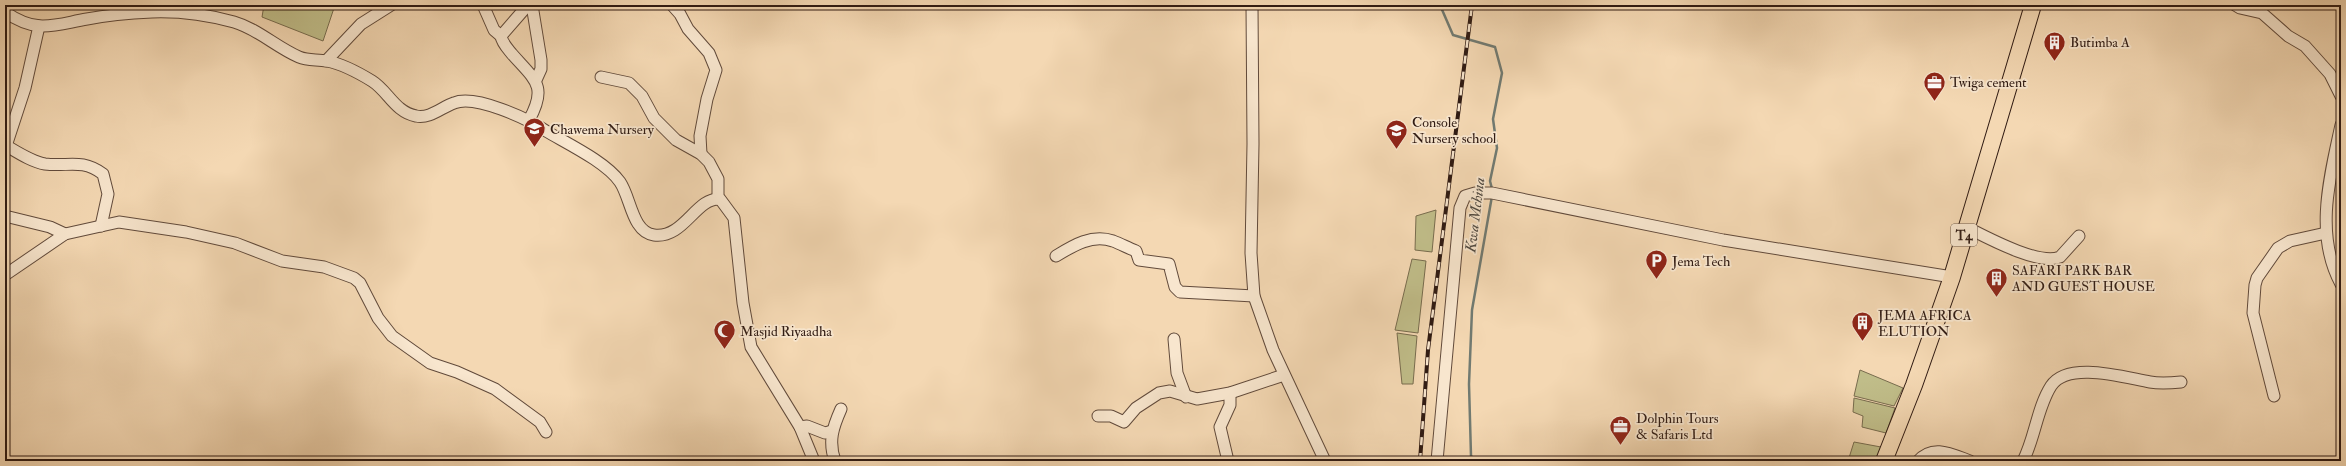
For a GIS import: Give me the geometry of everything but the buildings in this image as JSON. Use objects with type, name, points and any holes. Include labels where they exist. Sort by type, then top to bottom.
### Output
[{"type":"highway","name":"T4","points":[[1884,461],[1914,385],[1952,276],[2033,5]]},
{"type":"street","points":[[326,61],[361,24],[391,5]]},
{"type":"street","points":[[483,5],[494,30],[501,36],[507,48],[536,80],[540,92],[538,105],[529,120]]},
{"type":"street","points":[[501,36],[528,5]]},
{"type":"street","points":[[532,5],[541,60],[541,69],[536,80]]},
{"type":"street","points":[[672,5],[680,14],[691,34],[709,53],[716,70],[707,99],[700,136],[701,154]]},
{"type":"street","points":[[1252,5],[1253,144],[1251,254],[1254,296],[1263,327],[1325,461]]},
{"type":"street","points":[[2235,5],[2240,8],[2262,13],[2288,36],[2306,46],[2330,74],[2341,96]]},
{"type":"street","points":[[5,12],[26,24],[39,26],[60,26],[116,15],[152,12],[180,13],[244,26],[299,57],[326,61],[372,81],[398,108],[414,116],[422,117],[461,101],[502,109],[529,120],[612,172],[625,190],[639,225],[645,232],[654,235],[671,232],[682,226],[701,208],[718,198]]},
{"type":"street","points":[[39,26],[25,88],[5,146],[39,162],[79,164],[96,169],[103,174],[108,194],[101,226]]},
{"type":"street","points":[[601,76],[629,83],[642,96],[654,118],[676,140],[701,154],[709,162],[718,179],[718,198]]},
{"type":"street","points":[[2341,125],[2331,170],[2326,233],[2341,284]]},
{"type":"street","points":[[1437,461],[1460,208],[1466,196],[1475,192],[1492,193],[1723,240],[1952,276]]},
{"type":"street","points":[[718,198],[723,201],[734,218],[743,303],[751,347],[800,427],[814,461]]},
{"type":"street","points":[[5,216],[50,227],[65,234]]},
{"type":"street","points":[[5,275],[65,234],[118,222],[186,232],[235,243],[282,261],[324,267],[354,278],[363,287],[378,318],[392,336],[430,363],[457,372],[495,389],[540,422],[546,432]]},
{"type":"street","points":[[1966,227],[2010,249],[2044,258],[2060,257],[2079,236]]},
{"type":"street","points":[[2274,396],[2253,313],[2257,278],[2278,248],[2290,241],[2326,233]]},
{"type":"street","points":[[1056,256],[1081,242],[1095,239],[1106,239],[1136,251],[1139,260],[1169,264],[1175,287],[1180,292],[1254,296]]},
{"type":"street","points":[[1174,339],[1177,373],[1186,397]]},
{"type":"street","points":[[2023,461],[2046,395],[2054,382],[2059,378],[2075,374],[2110,373],[2152,383],[2181,382]]},
{"type":"street","points":[[1098,416],[1111,416],[1124,422],[1136,408],[1159,393],[1170,391],[1186,397],[1197,399],[1230,393],[1284,375]]},
{"type":"street","points":[[1228,461],[1220,428],[1230,405],[1230,393]]},
{"type":"street","points":[[835,461],[831,444],[832,430],[841,409]]},
{"type":"street","points":[[800,427],[807,426],[824,433],[832,430]]},
{"type":"street","points":[[1918,461],[1924,455],[1934,450],[1970,461]]},
{"type":"shaded area","points":[[264,5],[335,5],[323,41],[262,17]]},
{"type":"shaded area","points":[[1436,210],[1432,252],[1415,250],[1416,216]]},
{"type":"shaded area","points":[[1412,259],[1426,261],[1418,333],[1395,330]]},
{"type":"shaded area","points":[[1397,333],[1417,336],[1413,384],[1402,384]]},
{"type":"shaded area","points":[[1860,370],[1903,388],[1894,406],[1854,396]]},
{"type":"shaded area","points":[[1854,398],[1895,408],[1886,433],[1862,427],[1863,416],[1853,412]]},
{"type":"shaded area","points":[[1854,442],[1881,447],[1876,461],[1848,461]]},
{"type":"waterway","name":"Kwa Mchina","points":[[1440,5],[1453,35],[1495,47],[1502,73],[1493,119],[1497,148],[1490,181],[1492,189]]},
{"type":"waterway","name":"Kwa Mchina","points":[[1477,461],[1471,456],[1469,384],[1472,310],[1492,196]]},
{"type":"railway","points":[[1420,461],[1428,350],[1472,5]]},
{"type":"place","name":"Butimba A","points":[[2054,62]]},
{"type":"place","name":"Twiga cement","points":[[1935,102]]},
{"type":"place","name":"Chawema Nursery","points":[[534,148]]},
{"type":"place","name":"Console Nursery school","points":[[1397,150]]},
{"type":"place","name":"Jema Tech","points":[[1657,280]]},
{"type":"place","name":"SAFARI PARK BAR AND GUEST HOUSE","points":[[1996,298]]},
{"type":"place","name":"JEMA AFRICA ELUTION","points":[[1862,342]]},
{"type":"place","name":"Masjid Riyaadha","points":[[725,350]]},
{"type":"place","name":"Dolphin Tours & Safaris Ltd","points":[[1620,446]]}]
